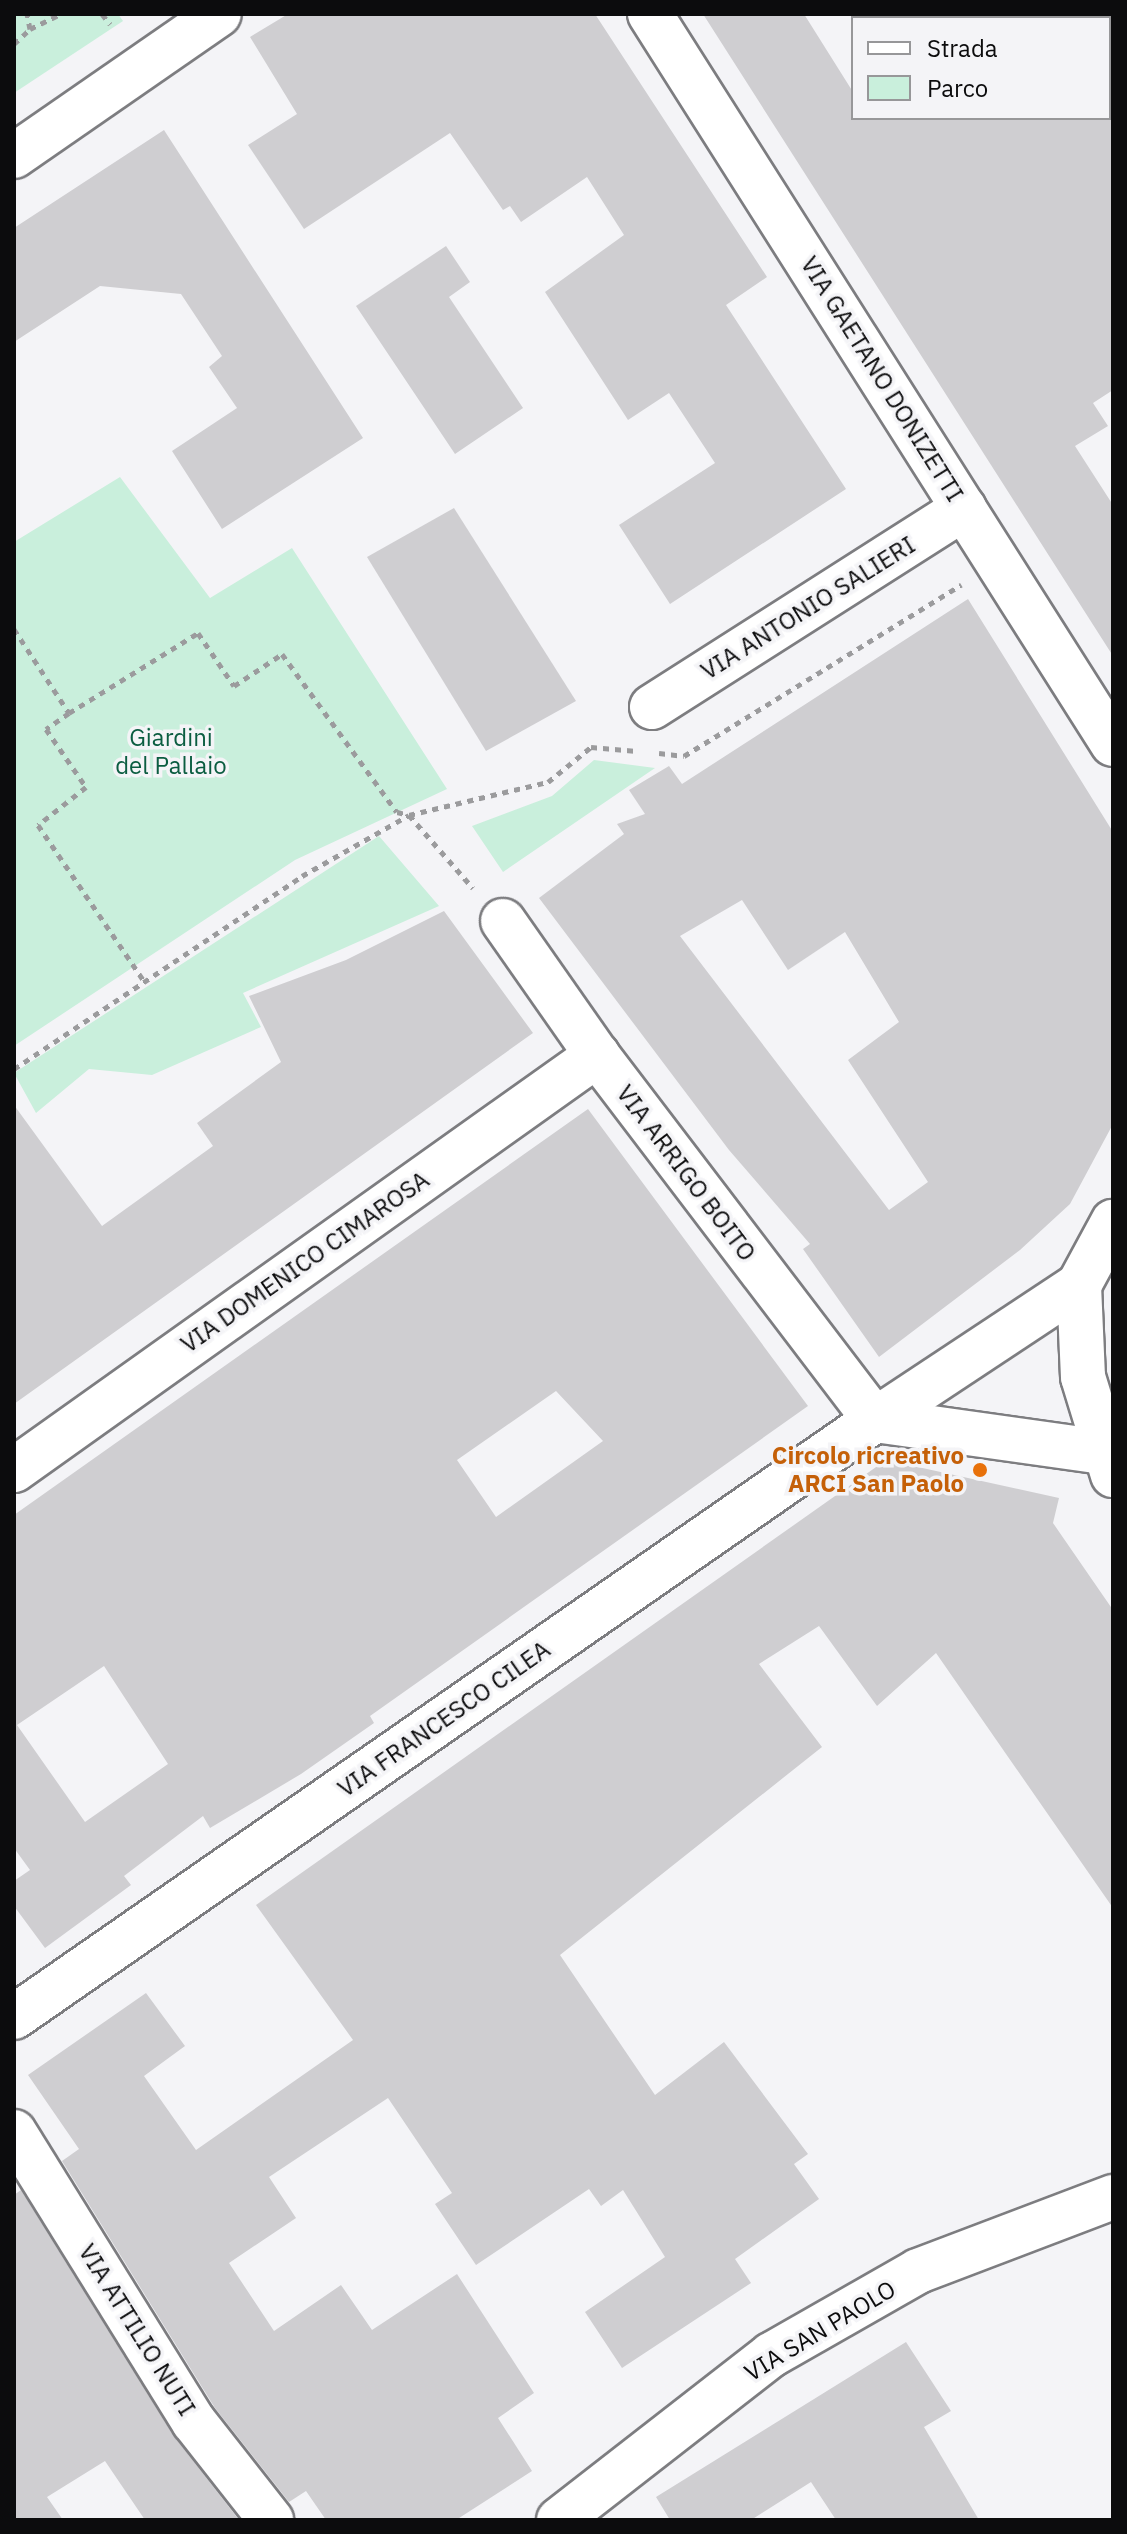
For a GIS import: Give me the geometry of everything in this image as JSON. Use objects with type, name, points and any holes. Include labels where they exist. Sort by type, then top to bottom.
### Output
[{"type":"street","points":[[14,156],[219,14]]},
{"type":"street","name":"VIA GAETANO DONIZETTI","points":[[650,14],[1113,744]]},
{"type":"street","name":"VIA ANTONIO SALIERI","points":[[652,707],[964,508]]},
{"type":"street","name":"VIA ARRIGO BOITO","points":[[503,921],[597,1055],[875,1420]]},
{"type":"street","name":"VIA DOMENICO CIMAROSA","points":[[14,1470],[597,1055]]},
{"type":"street","points":[[875,1420],[1108,1463],[1083,1377],[1079,1285],[1113,1222]]},
{"type":"street","name":"VIA FRANCESCO CILEA","points":[[14,2017],[875,1420],[1079,1285]]},
{"type":"street","name":"VIA ATTILIO NUTI","points":[[14,2132],[194,2422],[271,2520]]},
{"type":"street","name":"VIA SAN PAOLO","points":[[559,2520],[771,2355],[918,2271],[1113,2197]]},
{"type":"path","points":[[27,14],[30,29]]},
{"type":"path","points":[[14,44],[30,29],[61,14]]},
{"type":"path","points":[[102,14],[110,24]]},
{"type":"path","points":[[14,1069],[302,876],[409,815],[548,782],[591,747],[684,756],[973,579]]},
{"type":"path","points":[[14,629],[69,713]]},
{"type":"path","points":[[144,981],[38,825],[86,787],[46,729],[198,633],[234,686],[282,654],[397,812],[409,815],[503,921]]},
{"type":"green space","points":[[14,14],[118,14],[123,21],[14,93]]},
{"type":"green space","name":"Giardini del Pallaio","points":[[120,477],[210,598],[292,548],[447,789],[295,860],[14,1046],[14,542]]},
{"type":"green space","points":[[594,760],[655,768],[503,872],[472,826],[552,796]]},
{"type":"green space","points":[[379,836],[439,906],[243,993],[261,1027],[152,1075],[89,1069],[36,1113],[14,1073]]},
{"type":"building","points":[[288,14],[595,14],[767,277],[726,305],[846,489],[670,604],[619,525],[715,463],[669,393],[628,420],[545,292],[624,235],[587,177],[521,222],[510,206],[503,210],[450,133],[304,229],[248,145],[297,114],[250,37]]},
{"type":"building","points":[[703,14],[804,14],[851,89],[851,120],[1113,118],[1113,390],[1093,403],[1108,426],[1075,446],[1113,505],[1113,656]]},
{"type":"building","points":[[164,130],[363,438],[222,529],[172,451],[237,408],[209,367],[222,356],[181,294],[100,286],[14,342],[14,228]]},
{"type":"building","points":[[446,246],[470,282],[449,297],[523,408],[455,454],[356,306]]},
{"type":"building","points":[[454,508],[576,701],[486,751],[367,557]]},
{"type":"building","points":[[968,599],[1113,832],[1113,1124],[1070,1204],[1020,1250],[879,1357],[803,1249],[810,1244],[729,1150],[539,898],[624,834],[617,824],[645,814],[629,790],[669,766],[682,784]],"holes":[[[742,900],[788,970],[845,932],[899,1022],[848,1060],[928,1182],[889,1210],[680,936]]]},
{"type":"building","points":[[444,911],[533,1033],[14,1404],[14,1105],[102,1226],[213,1146],[197,1123],[281,1062],[249,996],[346,960]]},
{"type":"building","points":[[588,1109],[808,1406],[370,1716],[374,1723],[301,1774],[210,1828],[203,1816],[124,1876],[131,1885],[45,1948],[14,1906],[14,1881],[30,1870],[14,1848],[14,1515]],"holes":[[[556,1391],[603,1441],[496,1517],[457,1460]],[[104,1666],[168,1764],[85,1822],[17,1725]]]},
{"type":"building","points":[[886,1460],[1059,1498],[1053,1523],[1113,1610],[1113,1908],[936,1653],[877,1706],[819,1626],[759,1664],[822,1747],[560,1955],[655,2095],[724,2042],[808,2154],[794,2164],[819,2199],[735,2259],[751,2283],[622,2368],[585,2312],[665,2257],[623,2190],[601,2206],[589,2189],[476,2265],[435,2204],[452,2193],[388,2098],[269,2177],[296,2218],[229,2263],[274,2331],[341,2285],[372,2330],[457,2274],[534,2393],[498,2418],[532,2471],[456,2520],[326,2520],[306,2491],[289,2502],[215,2408],[62,2161],[79,2149],[28,2075],[146,1993],[185,2046],[144,2076],[196,2150],[353,2040],[256,1905]]},
{"type":"building","points":[[21,2190],[173,2435],[239,2520],[145,2520],[105,2461],[47,2497],[63,2520],[14,2520],[14,2195]]},
{"type":"building","points":[[906,2342],[951,2411],[924,2427],[979,2520],[836,2520],[811,2482],[751,2520],[670,2520],[656,2497]]},
{"type":"place","name":"Circolo ricreativo ARCI San Paolo","points":[[980,1470]]}]
